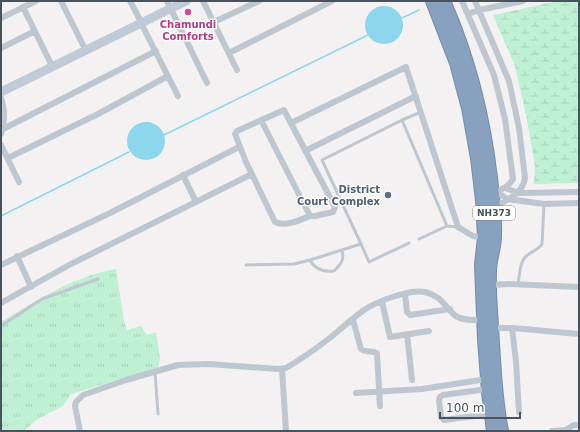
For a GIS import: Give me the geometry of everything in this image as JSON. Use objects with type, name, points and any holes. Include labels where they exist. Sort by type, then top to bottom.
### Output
[{"type":"highway","name":"NH373","points":[[432,1],[456,63],[468,108],[477,158],[482,200],[490,237],[481,265],[502,431]]},
{"type":"highway","name":"NH373","points":[[444,1],[476,92],[486,138],[495,192],[490,237],[487,384],[493,431]]},
{"type":"street","points":[[1,18],[36,1]]},
{"type":"street","points":[[61,1],[83,45]]},
{"type":"street","points":[[130,1],[178,96]]},
{"type":"street","points":[[1,85],[51,64],[170,4],[186,1]]},
{"type":"street","points":[[203,1],[237,70]]},
{"type":"street","points":[[214,22],[259,1]]},
{"type":"street","points":[[229,53],[332,1]]},
{"type":"street","points":[[482,200],[511,184],[513,179],[505,119],[494,75],[476,30],[463,3],[476,1],[508,81],[519,128],[525,178],[524,185],[519,193],[494,207]]},
{"type":"street","points":[[468,14],[479,10],[523,1]]},
{"type":"street","points":[[170,4],[207,83]]},
{"type":"street","points":[[23,7],[51,64]]},
{"type":"street","points":[[1,92],[83,45],[140,20]]},
{"type":"street","points":[[1,48],[35,31]]},
{"type":"street","points":[[1,98],[3,105],[2,131],[156,51]]},
{"type":"street","points":[[291,123],[406,67],[458,227],[473,236],[490,237]]},
{"type":"street","points":[[8,158],[98,114],[168,76]]},
{"type":"street","points":[[305,150],[416,96]]},
{"type":"street","points":[[284,110],[335,207],[333,212],[310,216],[294,222],[279,224],[275,222],[239,147],[235,134],[237,131],[261,120],[284,110]]},
{"type":"street","points":[[261,120],[310,216]]},
{"type":"street","points":[[1,145],[19,182]]},
{"type":"street","points":[[1,265],[110,213],[239,147]]},
{"type":"street","points":[[1,303],[71,264],[252,174]]},
{"type":"street","points":[[183,176],[196,202]]},
{"type":"street","points":[[505,188],[519,193],[579,192]]},
{"type":"street","points":[[495,192],[507,199],[544,204],[579,203]]},
{"type":"street","points":[[18,256],[31,287]]},
{"type":"street","points":[[490,284],[579,287]]},
{"type":"street","points":[[80,431],[74,406],[83,396],[126,380],[183,364],[208,364],[282,369],[289,366],[331,337],[365,310],[405,294],[417,292],[434,295],[456,316],[467,320],[512,328],[579,334]]},
{"type":"street","points":[[405,294],[407,312],[410,315],[450,309]]},
{"type":"street","points":[[382,302],[390,337],[429,331]]},
{"type":"street","points":[[353,320],[361,349],[364,351],[374,351],[378,354],[380,406]]},
{"type":"street","points":[[512,328],[518,412]]},
{"type":"street","points":[[407,334],[412,380]]},
{"type":"street","points":[[282,369],[286,431]]},
{"type":"street","points":[[356,393],[487,384]]},
{"type":"street","points":[[487,384],[442,395],[439,400],[441,417],[444,420],[490,414]]},
{"type":"street","points":[[552,431],[565,430],[574,425],[579,425]]},
{"type":"lane","points":[[409,243],[369,262],[322,160],[421,112]]},
{"type":"lane","points":[[402,120],[447,226]]},
{"type":"lane","points":[[518,284],[522,260],[542,244],[544,204]]},
{"type":"lane","points":[[419,239],[447,226],[458,227]]},
{"type":"lane","points":[[246,265],[294,264],[342,251],[361,244]]},
{"type":"lane","points":[[310,260],[318,269],[326,272],[334,271],[342,262],[342,251]]},
{"type":"lane","points":[[1,326],[42,299],[98,279]]},
{"type":"lane","points":[[155,372],[158,414]]},
{"type":"green space","points":[[557,1],[579,1],[579,183],[534,184],[535,166],[515,66],[493,15]]},
{"type":"green space","points":[[116,269],[124,321],[127,330],[141,326],[147,335],[156,332],[160,358],[158,368],[71,394],[63,406],[36,420],[24,431],[1,431],[1,322],[42,297],[71,283],[100,272]]},
{"type":"water","points":[[380,6],[388,6],[398,11],[402,18],[402,32],[398,39],[388,44],[380,44],[370,39],[368,36],[365,29],[365,21],[370,11],[373,9]]},
{"type":"water","points":[[142,122],[150,122],[160,127],[164,134],[164,148],[160,155],[150,160],[142,160],[132,155],[130,152],[127,145],[127,137],[132,127],[135,125]]},
{"type":"waterway","points":[[402,18],[419,10]]},
{"type":"waterway","points":[[164,135],[368,35]]},
{"type":"waterway","points":[[1,216],[129,152]]},
{"type":"place","name":"Chamundi Comforts","points":[[188,12]]},
{"type":"place","name":"District Court Complex","points":[[388,195]]}]
